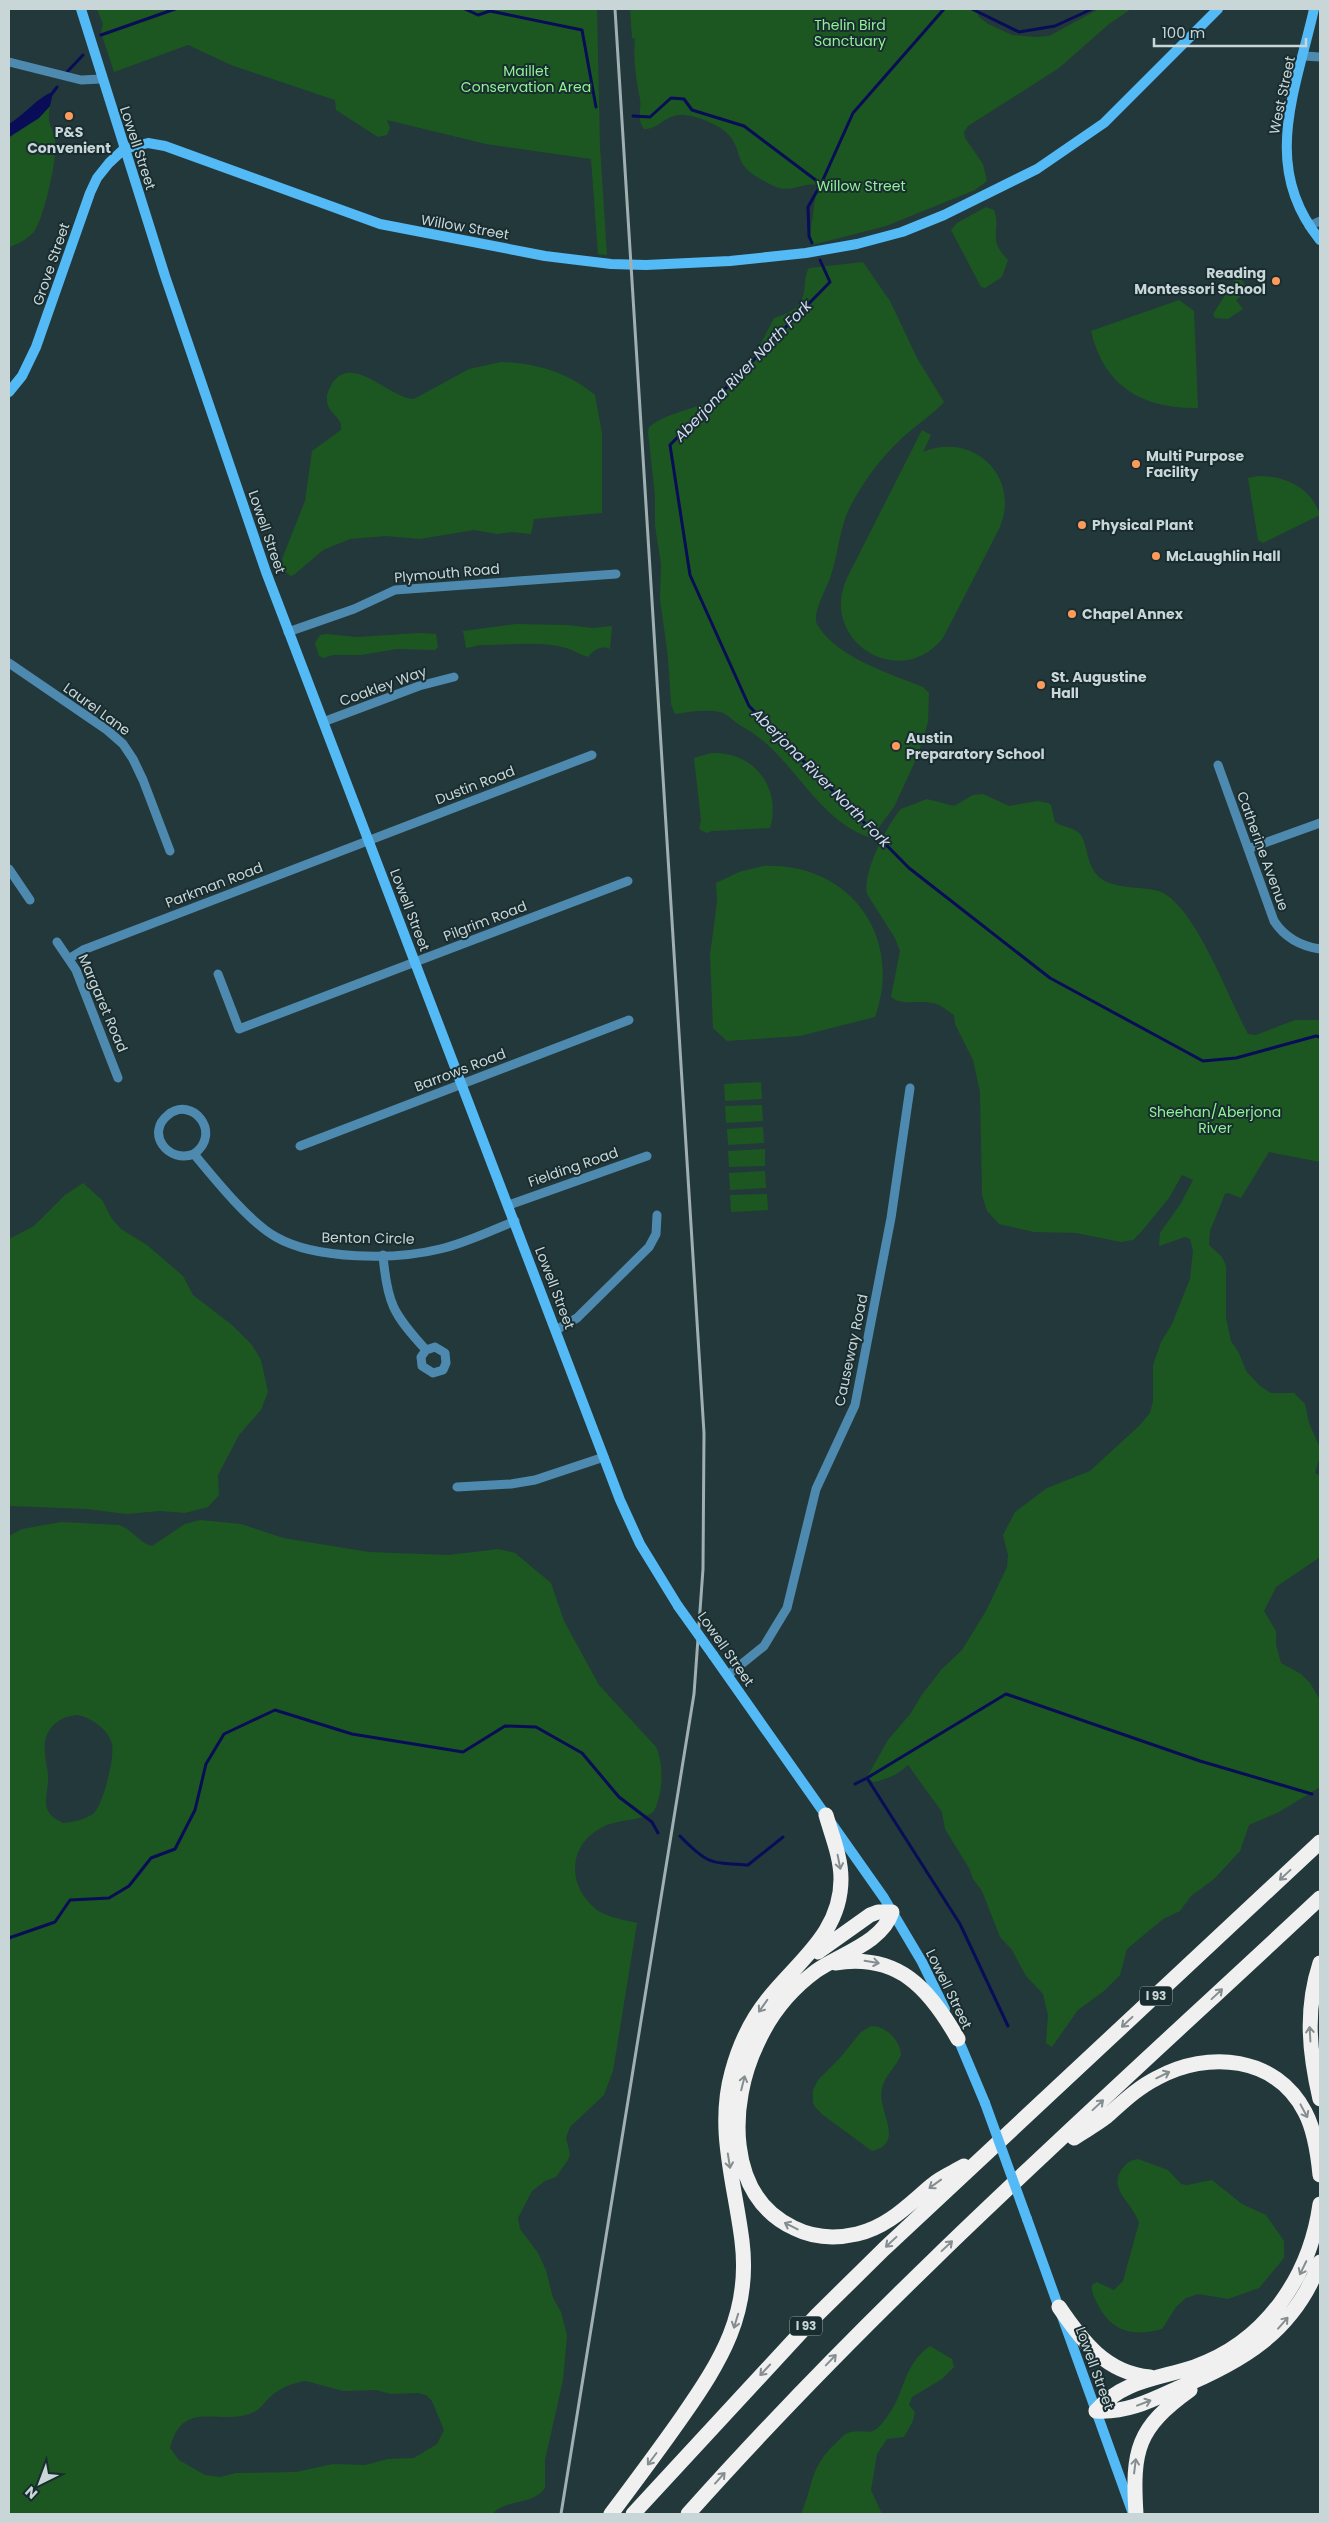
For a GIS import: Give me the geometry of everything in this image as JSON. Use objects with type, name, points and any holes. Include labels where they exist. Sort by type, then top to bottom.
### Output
[{"type":"highway","points":[[611,2514],[707,2382],[731,2336],[741,2300],[744,2266],[742,2242],[725,2139],[729,2082],[735,2060],[752,2022],[768,1999],[824,1936],[832,1923],[838,1905],[841,1880],[840,1860],[826,1815]]},
{"type":"highway","name":"I 93","points":[[633,2514],[816,2316],[884,2249],[1320,1842]]},
{"type":"highway","points":[[688,2514],[850,2340],[924,2267],[1320,1898]]},
{"type":"highway","points":[[794,1969],[862,1919],[878,1912],[892,1912],[886,1925],[877,1933],[824,1966],[794,1990],[773,2015],[756,2046],[741,2088],[738,2131],[742,2163],[752,2188],[766,2207],[782,2222],[808,2234],[834,2238],[857,2234],[889,2221],[933,2184],[991,2149]]},
{"type":"highway","points":[[824,1966],[857,1960],[883,1964],[896,1969],[914,1981],[934,2001],[958,2038]]},
{"type":"highway","points":[[1320,1963],[1311,2000],[1309,2027],[1312,2061],[1320,2099]]},
{"type":"highway","points":[[1037,2162],[1104,2118],[1132,2094],[1158,2077],[1197,2062],[1230,2061],[1249,2065],[1267,2072],[1294,2095],[1310,2125],[1320,2175]]},
{"type":"highway","points":[[1096,2411],[1111,2396],[1122,2389],[1195,2367],[1219,2356],[1267,2320],[1293,2286],[1306,2262],[1314,2236],[1320,2204]]},
{"type":"highway","points":[[1096,2411],[1118,2411],[1134,2407],[1212,2374],[1252,2351],[1278,2329],[1302,2298],[1320,2262]]},
{"type":"highway","points":[[1059,2307],[1079,2336],[1101,2358],[1128,2372],[1157,2377]]},
{"type":"highway","points":[[1135,2514],[1135,2466],[1139,2448],[1147,2431],[1167,2408],[1212,2374]]},
{"type":"main road","name":"Lowell Street","points":[[80,9],[101,79],[218,432],[288,632],[636,1536],[678,1606],[826,1815],[892,1912],[922,1962],[958,2038],[985,2104],[1135,2514]]},
{"type":"main road","name":"Willow Street","points":[[124,149],[148,143],[165,146],[380,224],[553,257],[611,264],[646,265],[730,261],[806,253],[857,244],[902,232],[944,215],[1037,169],[1104,123],[1218,9]]},
{"type":"main road","name":"West Street","points":[[1314,9],[1288,122],[1285,149],[1288,178],[1292,191],[1310,226],[1320,240]]},
{"type":"main road","name":"Grove Street","points":[[9,392],[27,367],[36,348],[92,188],[109,162],[124,149]]},
{"type":"street","points":[[1304,56],[1320,57]]},
{"type":"street","points":[[9,62],[78,79],[101,79]]},
{"type":"street","points":[[1310,226],[1320,221]]},
{"type":"street","name":"Plymouth Road","points":[[288,632],[354,608],[395,590],[616,574]]},
{"type":"street","name":"Laurel Lane","points":[[9,663],[107,730],[123,744],[143,780],[170,851]]},
{"type":"street","name":"Coakley Way","points":[[323,722],[419,686],[454,677]]},
{"type":"street","name":"Dustin Road","points":[[368,841],[592,755]]},
{"type":"street","name":"Catherine Avenue","points":[[1218,765],[1269,911],[1279,929],[1295,942],[1320,948]]},
{"type":"street","points":[[1248,849],[1320,823]]},
{"type":"street","name":"Parkman Road","points":[[70,958],[83,950],[368,841]]},
{"type":"street","points":[[9,869],[30,900]]},
{"type":"street","name":"Pilgrim Road","points":[[218,974],[239,1029],[628,881]]},
{"type":"street","name":"Margaret Road","points":[[57,942],[70,958],[118,1078]]},
{"type":"street","name":"Barrows Road","points":[[300,1146],[629,1020]]},
{"type":"street","name":"Causeway Road","points":[[728,1675],[764,1646],[787,1608],[816,1489],[855,1405],[891,1218],[910,1088]]},
{"type":"street","points":[[180,1110],[192,1112],[204,1123],[205,1139],[201,1148],[194,1154],[178,1156],[169,1152],[162,1144],[159,1136],[160,1126],[165,1117],[172,1112],[180,1110]]},
{"type":"street","name":"Benton Circle","points":[[194,1154],[253,1218],[276,1237],[296,1246],[323,1253],[382,1255],[438,1249],[515,1221]]},
{"type":"street","name":"Fielding Road","points":[[508,1205],[647,1156]]},
{"type":"street","points":[[556,1330],[577,1318],[649,1247],[656,1234],[657,1215]]},
{"type":"street","points":[[382,1255],[387,1293],[391,1304],[402,1323],[426,1350]]},
{"type":"street","points":[[457,1487],[523,1482],[547,1476],[604,1456]]},
{"type":"green space","name":"Maillet Conservation Area","points":[[97,9],[597,9],[600,146],[607,255],[598,254],[591,159],[486,144],[387,120],[390,128],[387,135],[378,137],[336,110],[335,100],[231,65],[188,45],[114,72],[101,32],[103,24]]},
{"type":"green space","name":"Thelin Bird Sanctuary","points":[[630,9],[976,9],[979,17],[988,24],[1012,35],[1036,37],[1049,36],[1099,9],[1131,9],[1109,24],[1059,68],[968,126],[964,132],[965,138],[983,164],[987,181],[975,190],[886,226],[812,245],[809,242],[817,185],[812,184],[782,189],[764,181],[744,166],[734,142],[728,134],[718,126],[698,118],[685,115],[673,116],[654,127],[644,129],[640,122],[635,39],[632,38]]},
{"type":"green space","points":[[50,106],[49,122],[54,135],[55,148],[46,200],[39,223],[33,233],[9,247],[9,138],[39,118]]},
{"type":"green space","points":[[986,207],[994,210],[996,240],[1001,252],[1008,260],[1002,277],[985,288],[981,287],[951,230],[957,223]]},
{"type":"green space","points":[[863,262],[890,301],[917,358],[944,402],[891,449],[859,491],[846,517],[833,570],[816,615],[817,624],[825,635],[849,655],[879,670],[923,687],[929,693],[928,722],[918,755],[894,807],[871,838],[851,829],[834,817],[776,753],[761,739],[726,715],[720,712],[709,711],[675,714],[671,704],[668,657],[660,599],[661,564],[655,526],[655,496],[648,432],[649,427],[662,419],[706,403],[718,397],[729,388],[747,367],[774,318],[787,313],[800,303],[809,268]]},
{"type":"green space","points":[[1237,277],[1240,278],[1249,290],[1236,300],[1243,309],[1228,319],[1215,318],[1213,314]]},
{"type":"green space","points":[[1179,300],[1194,311],[1198,408],[1160,404],[1143,399],[1129,391],[1105,367],[1091,331]]},
{"type":"green space","points":[[501,362],[527,364],[551,370],[573,380],[595,395],[602,433],[602,513],[534,519],[531,534],[512,532],[497,534],[474,530],[420,539],[386,536],[350,539],[323,550],[291,576],[284,571],[282,559],[305,501],[312,451],[341,430],[340,421],[329,409],[328,405],[328,391],[333,382],[342,375],[351,373],[362,375],[404,397],[414,399],[469,369]]},
{"type":"green space","points":[[922,430],[931,435],[923,452],[942,447],[960,448],[976,454],[989,463],[999,477],[1004,492],[1004,510],[999,529],[943,638],[925,654],[906,660],[886,659],[868,652],[853,639],[844,622],[841,601],[847,578]]},
{"type":"green space","points":[[1258,476],[1278,478],[1304,490],[1316,505],[1320,515],[1263,543],[1258,540],[1248,478]]},
{"type":"green space","points":[[516,624],[567,625],[592,628],[612,626],[610,649],[598,649],[588,657],[566,648],[546,645],[481,645],[466,648],[463,631]]},
{"type":"green space","points":[[419,633],[436,634],[438,647],[435,650],[397,649],[361,655],[333,655],[323,658],[319,656],[315,643],[320,635],[327,634],[357,637]]},
{"type":"green space","points":[[711,753],[726,754],[740,758],[752,765],[761,775],[768,786],[772,799],[773,813],[770,828],[712,831],[707,833],[699,829],[701,820],[694,758]]},
{"type":"green space","name":"Sheehan/Aberjona River","points":[[983,794],[1009,806],[1038,801],[1048,803],[1051,805],[1055,822],[1081,835],[1090,864],[1099,877],[1114,885],[1158,891],[1177,904],[1189,919],[1212,958],[1248,1034],[1256,1035],[1295,1020],[1320,1020],[1320,1162],[1269,1152],[1241,1198],[1228,1193],[1225,1194],[1210,1231],[1209,1245],[1222,1257],[1226,1266],[1226,1318],[1231,1341],[1239,1353],[1246,1371],[1260,1386],[1271,1393],[1294,1393],[1305,1404],[1309,1423],[1320,1448],[1320,1456],[1315,1473],[1320,1476],[1320,1557],[1276,1587],[1264,1611],[1276,1631],[1276,1645],[1281,1663],[1301,1674],[1310,1683],[1320,1700],[1320,1787],[1279,1812],[1249,1825],[1240,1851],[1214,1879],[1191,1896],[1180,1911],[1163,1919],[1127,1949],[1120,1975],[1104,1991],[1078,2010],[1052,2047],[1046,2043],[1048,2015],[1043,1994],[1026,1976],[1012,1950],[1000,1937],[982,1891],[973,1879],[969,1868],[945,1829],[942,1812],[908,1765],[896,1774],[873,1782],[867,1777],[888,1740],[911,1713],[921,1696],[941,1670],[962,1650],[986,1611],[1007,1567],[1008,1555],[1003,1535],[1015,1512],[1047,1488],[1090,1471],[1139,1426],[1150,1413],[1153,1401],[1153,1365],[1161,1342],[1172,1324],[1190,1279],[1193,1250],[1190,1239],[1185,1237],[1159,1246],[1160,1233],[1181,1203],[1193,1180],[1182,1175],[1169,1198],[1141,1232],[1133,1240],[1121,1242],[1076,1233],[1034,1232],[999,1224],[987,1211],[982,1195],[980,1092],[973,1060],[955,1024],[954,1015],[936,1004],[906,1002],[895,1000],[891,997],[900,951],[895,938],[867,894],[866,885],[877,850],[889,826],[901,809],[927,799],[954,806],[973,795]]},
{"type":"green space","points":[[763,866],[794,868],[821,877],[844,891],[862,910],[875,933],[882,959],[882,987],[875,1017],[800,1036],[727,1041],[713,1028],[710,955],[717,902],[716,883],[739,872]]},
{"type":"green space","points":[[761,1082],[762,1099],[725,1101],[724,1084]]},
{"type":"green space","points":[[762,1105],[763,1121],[726,1123],[725,1106]]},
{"type":"green space","points":[[763,1127],[764,1143],[728,1145],[727,1129]]},
{"type":"green space","points":[[765,1149],[765,1166],[729,1167],[728,1151]]},
{"type":"green space","points":[[765,1171],[766,1188],[730,1190],[729,1173]]},
{"type":"green space","points":[[83,1183],[102,1200],[112,1219],[121,1229],[147,1245],[183,1276],[193,1295],[232,1325],[252,1345],[261,1360],[268,1392],[261,1410],[239,1435],[218,1475],[219,1495],[208,1507],[185,1513],[160,1511],[126,1514],[87,1509],[9,1506],[9,1239],[34,1226],[65,1195]]},
{"type":"green space","points":[[767,1194],[768,1210],[731,1212],[730,1195]]},
{"type":"green space","points":[[200,1520],[241,1524],[283,1538],[369,1552],[449,1555],[498,1549],[515,1553],[551,1583],[564,1621],[599,1685],[656,1747],[659,1754],[661,1788],[654,1811],[644,1817],[614,1823],[601,1828],[582,1845],[577,1856],[575,1867],[576,1879],[587,1901],[606,1915],[637,1923],[613,2071],[604,2095],[570,2127],[566,2138],[570,2154],[568,2160],[556,2177],[545,2181],[532,2191],[518,2218],[520,2229],[538,2253],[546,2270],[553,2298],[561,2312],[567,2335],[563,2380],[545,2460],[545,2488],[533,2498],[506,2505],[492,2514],[9,2514],[9,1536],[22,1529],[61,1522],[119,1525],[152,1546],[185,1524]],"holes":[[[78,1715],[89,1719],[104,1729],[112,1744],[112,1759],[104,1792],[97,1809],[86,1818],[63,1823],[51,1815],[47,1807],[48,1776],[45,1745],[52,1726],[64,1718]],[[306,2381],[343,2391],[376,2390],[391,2394],[418,2393],[426,2395],[432,2401],[444,2430],[437,2444],[414,2458],[388,2459],[365,2465],[333,2464],[296,2472],[236,2473],[220,2477],[205,2475],[179,2460],[170,2448],[176,2432],[184,2423],[194,2418],[205,2416],[241,2416],[254,2412],[279,2390],[292,2384]]]},
{"type":"green space","points":[[871,2026],[887,2031],[898,2044],[901,2055],[882,2088],[881,2097],[889,2133],[887,2141],[882,2147],[872,2151],[823,2115],[813,2102],[813,2090],[818,2080],[839,2059],[861,2032]]},
{"type":"green space","points":[[1138,2159],[1168,2170],[1181,2184],[1187,2185],[1212,2180],[1242,2204],[1266,2215],[1284,2241],[1284,2258],[1259,2288],[1228,2299],[1198,2294],[1186,2298],[1176,2307],[1162,2329],[1132,2332],[1116,2326],[1109,2320],[1095,2299],[1092,2285],[1097,2282],[1114,2290],[1123,2281],[1139,2223],[1119,2190],[1118,2176],[1127,2163]]},
{"type":"green space","points":[[930,2346],[952,2359],[954,2367],[942,2379],[912,2397],[909,2405],[915,2412],[913,2421],[904,2437],[887,2439],[877,2454],[871,2490],[882,2514],[801,2514],[816,2469],[827,2452],[847,2434],[857,2431],[874,2431],[882,2424],[893,2408],[914,2362]]},
{"type":"shaded area","points":[[53,92],[50,106],[39,118],[9,137],[9,124],[43,97]]},
{"type":"waterway","points":[[101,35],[175,9]]},
{"type":"waterway","points":[[465,9],[478,15],[490,11],[582,30],[596,107]]},
{"type":"waterway","points":[[812,243],[809,236],[808,207],[821,184],[853,113],[944,9]]},
{"type":"waterway","points":[[972,9],[1019,32],[1055,26],[1092,9]]},
{"type":"waterway","points":[[67,72],[83,55]]},
{"type":"waterway","points":[[51,95],[57,87]]},
{"type":"waterway","points":[[633,116],[650,117],[671,98],[684,99],[692,110],[744,126],[821,184]]},
{"type":"waterway","name":"Aberjona River North Fork","points":[[820,260],[830,282],[670,445],[690,575],[749,706],[909,868],[1050,978],[1203,1061],[1236,1058],[1316,1036],[1320,1037]]},
{"type":"waterway","points":[[867,1778],[1006,1694],[1200,1761],[1312,1794]]},
{"type":"waterway","points":[[9,1938],[55,1922],[70,1900],[109,1898],[129,1886],[151,1858],[175,1849],[195,1810],[206,1764],[224,1734],[275,1710],[352,1734],[463,1752],[505,1726],[536,1727],[582,1753],[619,1797],[652,1822],[658,1833]]},
{"type":"waterway","points":[[855,1784],[867,1778],[960,1924],[1008,2026]]},
{"type":"waterway","points":[[680,1836],[703,1857],[710,1860],[725,1864],[748,1865],[783,1837]]},
{"type":"railway","points":[[561,2514],[694,1694],[703,1569],[704,1433],[615,9]]},
{"type":"place","name":"P&S Convenient","points":[[69,116]]},
{"type":"place","name":"Reading Montessori School","points":[[1276,281]]},
{"type":"place","name":"Multi Purpose Facility","points":[[1136,464]]},
{"type":"place","name":"Physical Plant","points":[[1082,525]]},
{"type":"place","name":"McLaughlin Hall","points":[[1156,556]]},
{"type":"place","name":"Chapel Annex","points":[[1072,614]]},
{"type":"place","name":"St. Augustine Hall","points":[[1041,685]]},
{"type":"place","name":"Austin Preparatory School","points":[[896,746]]}]
